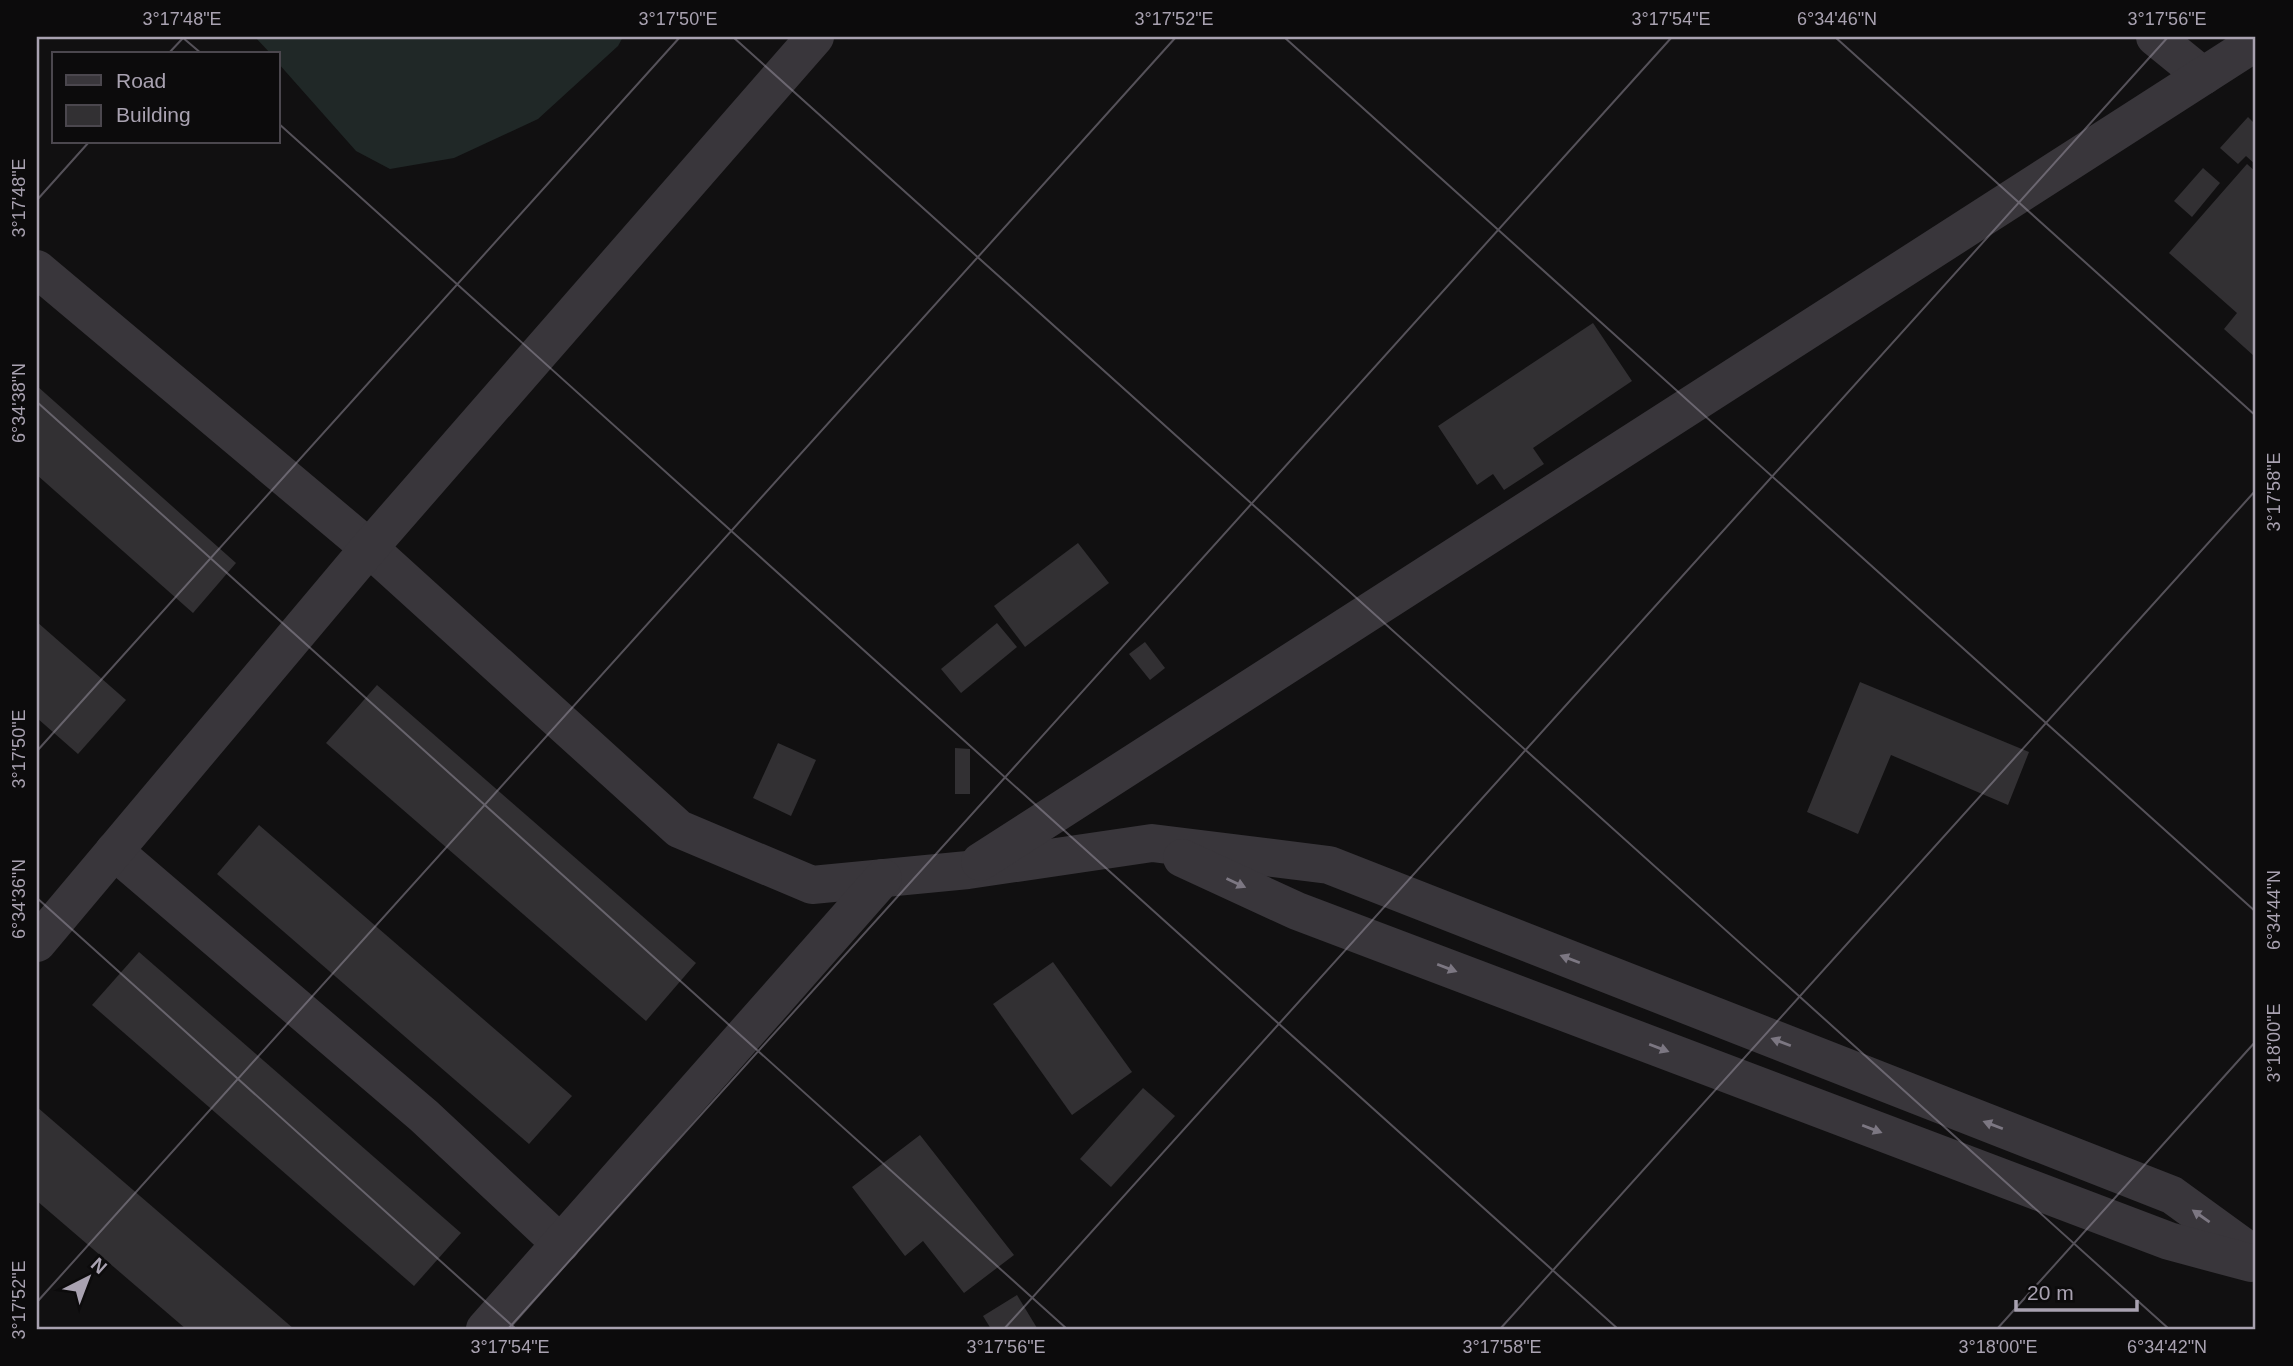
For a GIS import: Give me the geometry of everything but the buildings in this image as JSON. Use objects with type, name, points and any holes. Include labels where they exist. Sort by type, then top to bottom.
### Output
[{"type":"street","points":[[37,943],[369,548],[815,37]]},
{"type":"street","points":[[2155,37],[2203,76]]},
{"type":"street","points":[[968,870],[2256,42]]},
{"type":"street","points":[[37,268],[369,548],[679,829],[812,885],[968,870],[1152,843],[1329,864],[2172,1195],[2256,1256]]},
{"type":"street","points":[[1152,843],[1297,911],[2169,1241],[2256,1265]]},
{"type":"street","points":[[114,851],[424,1116],[561,1244]]},
{"type":"street","points":[[485,1329],[883,878]]},
{"type":"shaded area","points":[[255,37],[623,37],[618,46],[538,119],[454,158],[390,169],[356,151],[280,65],[280,52],[269,52]]}]
